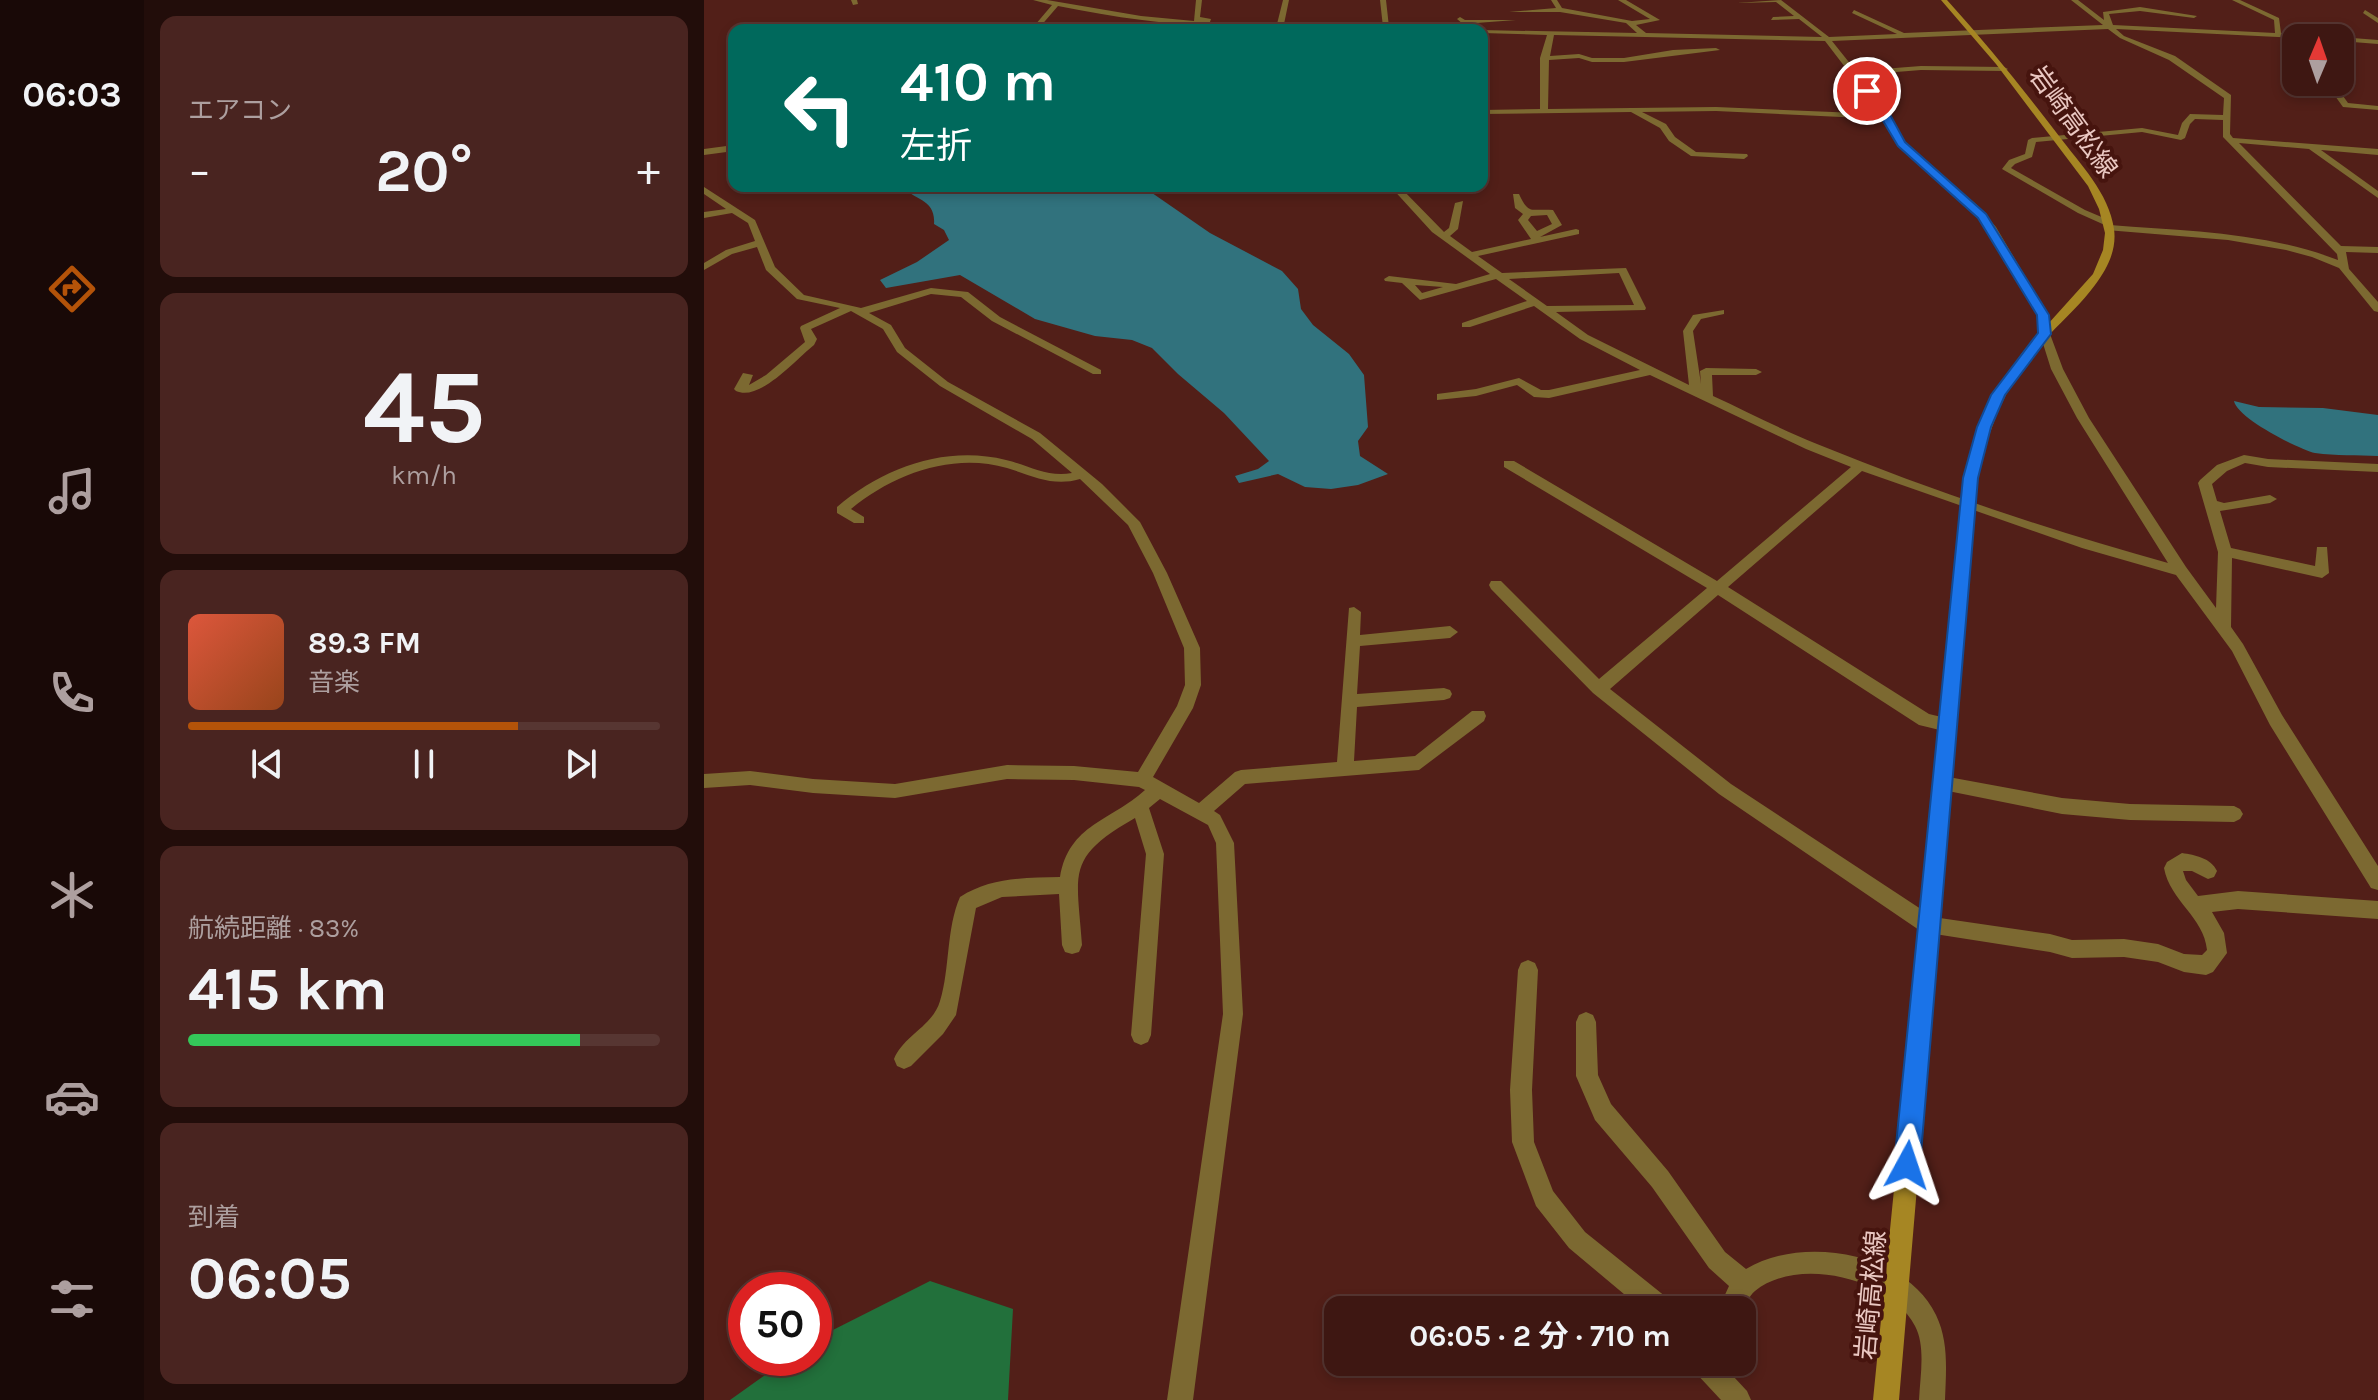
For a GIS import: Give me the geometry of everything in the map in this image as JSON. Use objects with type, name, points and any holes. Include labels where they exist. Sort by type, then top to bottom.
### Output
[{"type":"main road","name":"岩崎高松線","points":[[1886,1400],[1971,478],[1984,427],[1998,395],[2100,270],[2109,249],[2109,225],[2104,207],[2092,186],[1975,32],[1944,0]]},
{"type":"street","points":[[753,0],[769,4]]},
{"type":"street","points":[[1036,0],[1141,18],[1211,24]]},
{"type":"street","points":[[1199,0],[1196,19],[1220,21],[1222,24]]},
{"type":"street","points":[[1279,24],[1286,0]]},
{"type":"street","points":[[1383,0],[1385,24]]},
{"type":"street","points":[[1506,0],[1518,32]]},
{"type":"street","points":[[1554,0],[1560,10]]},
{"type":"street","points":[[1569,0],[1594,14]]},
{"type":"street","points":[[1460,19],[1463,22],[1560,10],[1632,23],[1657,20],[1621,0]]},
{"type":"street","points":[[2074,0],[2122,37],[2172,58],[2228,97],[2226,135],[2338,249],[2343,266],[2378,309]]},
{"type":"street","points":[[2235,0],[2277,19],[2278,34]]},
{"type":"street","points":[[1740,3],[1798,14],[1827,39],[1887,117],[1901,144],[1983,216],[2043,315],[2045,334],[2057,369],[2083,418],[2181,571],[2223,627],[2276,720],[2378,882]]},
{"type":"street","points":[[1039,24],[1056,4]]},
{"type":"street","points":[[2109,27],[2105,13],[2108,12],[2140,9],[2194,16]]},
{"type":"street","points":[[1854,12],[1907,35]]},
{"type":"street","points":[[2365,12],[2378,21]]},
{"type":"street","points":[[1632,23],[1644,35]]},
{"type":"street","points":[[1488,31],[1644,35],[1687,32],[1827,39],[2109,27],[2282,35]]},
{"type":"street","points":[[1544,111],[1544,58],[1551,33]]},
{"type":"street","points":[[2354,40],[2378,42]]},
{"type":"street","points":[[1544,58],[1579,56],[1592,60],[1624,60],[1673,52],[1716,50]]},
{"type":"street","points":[[1852,73],[1921,68],[2004,69]]},
{"type":"street","points":[[2339,96],[2346,105],[2378,108]]},
{"type":"street","points":[[1488,112],[1716,109],[1887,117]]},
{"type":"street","points":[[1630,110],[1663,126],[1672,139],[1694,154],[1744,156]]},
{"type":"street","points":[[2226,118],[2193,116],[2186,123],[2181,138],[2142,130],[2032,140],[2029,155],[2012,162],[2006,169],[2031,179],[2082,212],[2109,225],[2274,244],[2325,257],[2343,266]]},
{"type":"street","points":[[2232,140],[2378,152]]},
{"type":"street","points":[[2312,147],[2378,195]]},
{"type":"street","points":[[704,152],[728,149]]},
{"type":"street","points":[[704,190],[752,222],[770,268],[801,297],[855,310],[887,327],[901,350],[944,384],[1036,436],[1082,474],[1133,522],[1160,573],[1192,648],[1193,685],[1140,806],[1091,838],[1078,851],[1068,885],[1072,945]]},
{"type":"street","points":[[1400,192],[1444,236],[1584,337],[1701,396],[1860,466],[2087,545],[2181,571]]},
{"type":"street","points":[[1516,196],[1520,208],[1528,213],[1550,212],[1557,225],[1535,238]]},
{"type":"street","points":[[1444,236],[1453,229],[1460,203]]},
{"type":"street","points":[[704,215],[734,210]]},
{"type":"street","points":[[1528,213],[1523,220],[1535,238]]},
{"type":"street","points":[[1471,255],[1535,238],[1576,232]]},
{"type":"street","points":[[704,267],[729,252],[760,243]]},
{"type":"street","points":[[2338,249],[2378,250]]},
{"type":"street","points":[[1389,279],[1405,280],[1420,297],[1499,275],[1622,270],[1641,308],[1540,306],[1466,325]]},
{"type":"street","points":[[747,375],[740,389],[759,387],[810,343],[805,328],[855,310],[931,291],[964,294],[996,319],[1097,372]]},
{"type":"street","points":[[1701,396],[1688,331],[1697,317],[1720,312]]},
{"type":"street","points":[[1441,397],[1519,381],[1538,394],[1549,394],[1651,371]]},
{"type":"street","points":[[1701,396],[1706,371],[1756,372]]},
{"type":"street","points":[[2223,627],[2225,552],[2205,483],[2222,468],[2244,459],[2378,468]]},
{"type":"street","points":[[859,520],[842,510],[887,477],[914,468],[978,460],[1011,465],[1051,480],[1068,480],[1082,474]]},
{"type":"street","points":[[1509,464],[1718,588],[1925,720],[1948,725]]},
{"type":"street","points":[[1599,689],[1860,466]]},
{"type":"street","points":[[2212,505],[2224,507],[2270,499]]},
{"type":"street","points":[[2225,552],[2322,573],[2322,550]]},
{"type":"street","points":[[1496,585],[1599,689],[1725,789],[1929,926],[2050,943],[2072,949],[2124,948],[2158,953],[2184,963],[2206,965],[2217,953],[2215,934],[2196,905],[2174,882],[2173,868],[2182,861],[2195,863],[2208,871]]},
{"type":"street","points":[[1345,769],[1354,612]]},
{"type":"street","points":[[1352,641],[1450,632]]},
{"type":"street","points":[[1349,701],[1444,694]]},
{"type":"street","points":[[1200,812],[1241,777],[1419,763],[1478,716]]},
{"type":"street","points":[[704,781],[750,778],[895,791],[1007,772],[1074,773],[1151,784],[1214,820],[1225,843],[1233,1014],[1180,1400]]},
{"type":"street","points":[[1943,783],[2062,806],[2130,812],[2234,814]]},
{"type":"street","points":[[1140,806],[1155,854],[1141,1035]]},
{"type":"street","points":[[904,1059],[936,1027],[949,1008],[967,903],[978,893],[1068,885]]},
{"type":"street","points":[[2196,905],[2238,900],[2378,910]]},
{"type":"street","points":[[1528,970],[1521,1090],[1523,1142],[1544,1198],[1577,1240],[1645,1296]]},
{"type":"street","points":[[1586,1022],[1587,1076],[1603,1112],[1660,1179],[1717,1260],[1745,1284]]},
{"type":"street","points":[[1738,1296],[1745,1284],[1805,1260],[1853,1267],[1896,1284],[1924,1315],[1934,1349],[1932,1400]]},
{"type":"street","points":[[1716,1376],[1738,1400]]},
{"type":"green space","points":[[930,1281],[1013,1309],[1008,1400],[730,1400],[764,1376],[832,1376],[832,1330]]},
{"type":"water","points":[[908,192],[1151,192],[1210,233],[1282,271],[1298,289],[1301,309],[1313,325],[1349,354],[1364,375],[1368,427],[1358,441],[1360,456],[1388,474],[1358,485],[1331,489],[1305,487],[1278,474],[1239,483],[1235,476],[1258,469],[1269,461],[1224,413],[1152,348],[1132,340],[1095,336],[1035,319],[960,275],[886,288],[880,280],[917,262],[949,240],[944,230],[934,224],[932,209]]},
{"type":"water","points":[[2234,401],[2259,407],[2323,408],[2378,415],[2378,456],[2331,455],[2307,450],[2256,424]]},
{"type":"route","points":[[1867,91],[1882,109],[1901,144],[1983,216],[2043,315],[2045,324],[2045,334],[1998,395],[1984,427],[1971,478],[1907,1165]]}]
